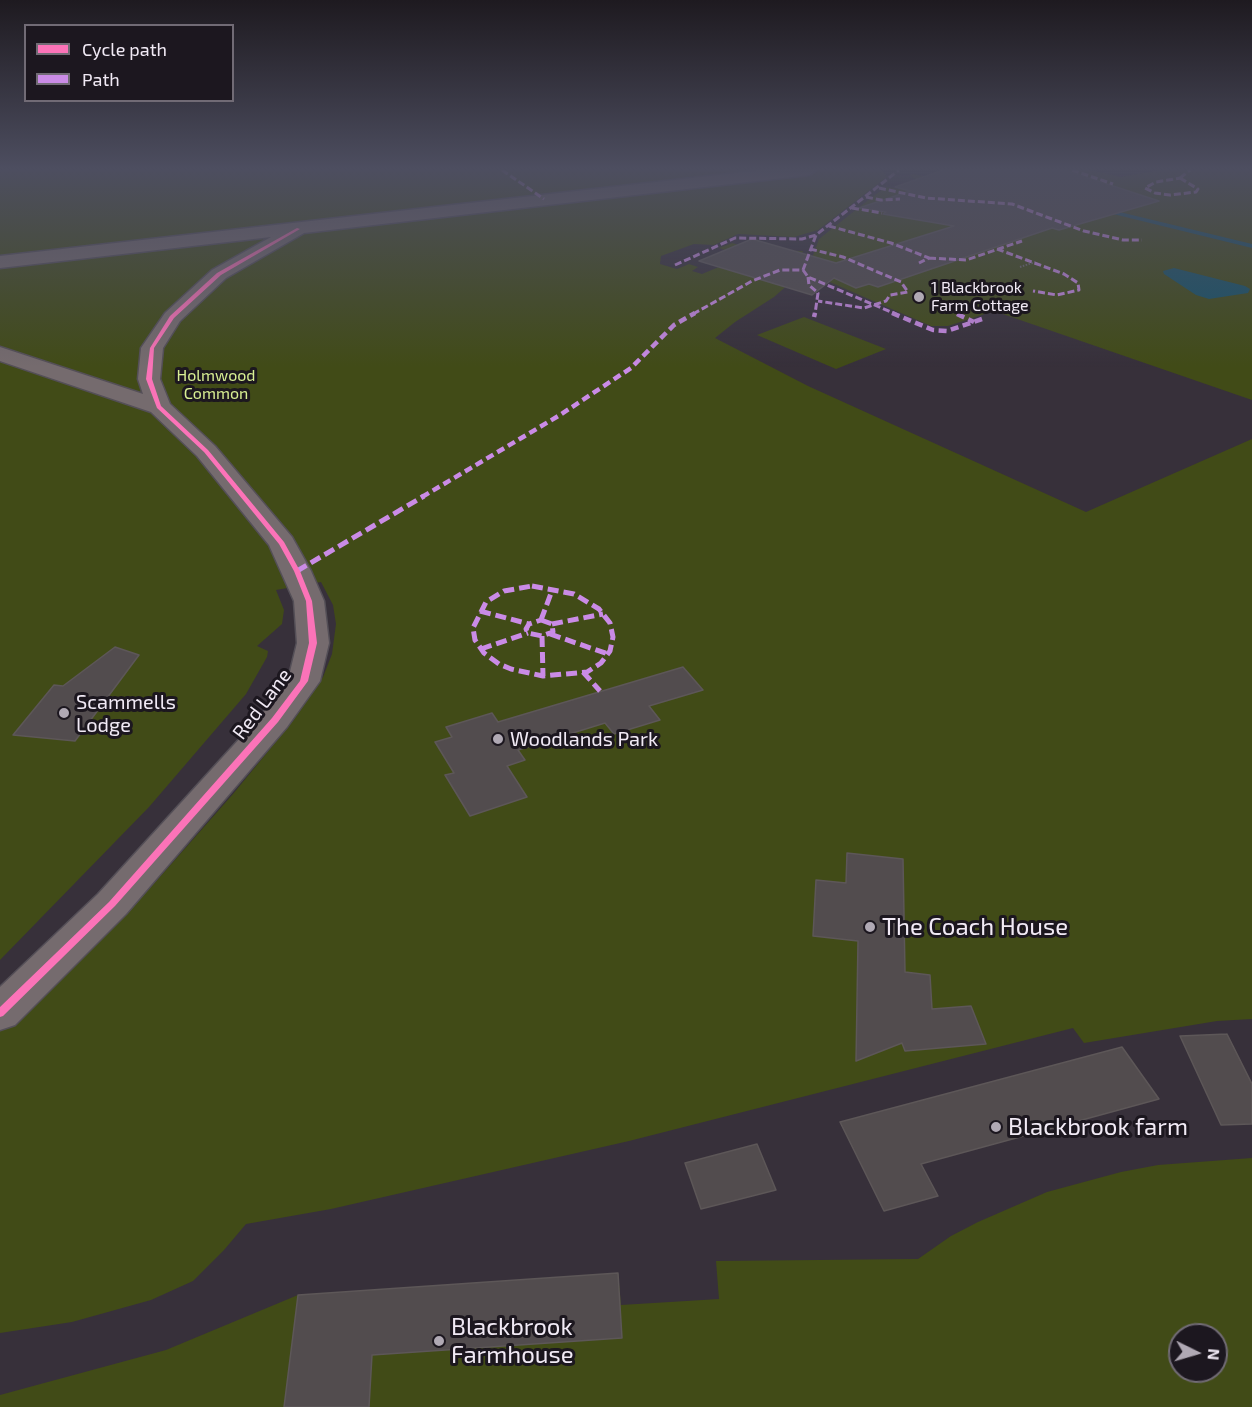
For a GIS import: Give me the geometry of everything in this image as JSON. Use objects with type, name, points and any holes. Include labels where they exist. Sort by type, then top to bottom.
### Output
[{"type":"street","points":[[0,262],[238,236]]},
{"type":"street","name":"Red Lane","points":[[159,407],[149,379],[152,348],[172,317],[219,274],[286,236]]},
{"type":"street","name":"Red Lane","points":[[0,354],[159,407],[206,451],[282,543],[309,601],[313,643],[304,681],[275,720],[112,904],[0,1013]]},
{"type":"path","points":[[1020,267],[1035,262]]},
{"type":"green space","name":"Holmwood Common","points":[[0,236],[734,236],[714,245],[694,244],[661,256],[660,264],[677,269],[689,264],[698,267],[692,271],[702,274],[731,262],[727,251],[719,248],[732,243],[756,250],[803,251],[797,268],[799,275],[774,297],[715,338],[808,386],[1086,512],[1252,439],[1252,1019],[1217,1021],[1084,1043],[1073,1028],[629,1141],[331,1209],[246,1224],[193,1281],[151,1300],[72,1322],[0,1333],[0,1030],[86,953],[151,887],[233,794],[293,721],[323,677],[332,654],[336,624],[333,605],[321,582],[276,590],[284,610],[282,624],[257,646],[268,651],[267,657],[246,694],[149,807],[0,960]]},
{"type":"green space","points":[[823,236],[1252,236],[1252,400],[994,311],[948,326],[931,326],[811,274],[808,269],[819,239]]},
{"type":"green space","points":[[804,317],[886,349],[836,369],[757,335]]},
{"type":"green space","points":[[1252,1158],[1252,1407],[0,1407],[0,1395],[166,1350],[298,1295],[618,1273],[621,1305],[719,1299],[716,1261],[918,1259],[951,1236],[1047,1192],[1121,1172],[1158,1165]]},
{"type":"water","points":[[1174,268],[1250,289],[1248,293],[1209,299],[1196,295],[1164,274],[1163,271]]},
{"type":"building","points":[[923,236],[1029,236],[878,287],[869,284],[856,288],[834,278],[812,295],[699,261],[752,239],[836,263]]},
{"type":"building","name":"Scammells Lodge","points":[[115,647],[139,655],[75,741],[13,735],[54,685],[63,686]]},
{"type":"building","name":"Woodlands Park","points":[[683,667],[703,690],[649,706],[660,720],[614,734],[605,723],[518,750],[525,760],[507,766],[527,797],[470,816],[445,775],[454,773],[435,742],[452,737],[446,727],[492,713],[498,722]]},
{"type":"building","points":[[847,853],[903,859],[905,972],[930,975],[932,1009],[971,1006],[986,1044],[905,1051],[902,1043],[856,1061],[858,941],[813,936],[816,880],[846,883]]},
{"type":"building","points":[[1227,1034],[1252,1084],[1252,1124],[1221,1125],[1180,1036]]},
{"type":"building","name":"Blackbrook farm","points":[[1122,1047],[1159,1099],[921,1164],[938,1196],[884,1211],[840,1122]]},
{"type":"building","points":[[757,1144],[776,1190],[701,1209],[685,1163]]},
{"type":"building","name":"Blackbrook Farmhouse","points":[[618,1273],[622,1338],[372,1355],[369,1407],[284,1407],[298,1295]]},
{"type":"waterway","points":[[1209,236],[1252,246]]},
{"type":"marked path","points":[[675,265],[735,238],[802,239],[814,236]]},
{"type":"marked path","points":[[803,270],[816,236]]},
{"type":"marked path","points":[[864,236],[929,258],[919,263]]},
{"type":"marked path","points":[[1104,236],[1123,240],[1142,240]]},
{"type":"marked path","points":[[929,258],[966,260],[1022,241]]},
{"type":"marked path","points":[[810,249],[843,257],[901,282],[908,292],[890,295],[886,301],[864,308],[818,301]]},
{"type":"marked path","points":[[997,249],[1064,274],[1078,283],[1079,290],[1057,295],[1033,291]]},
{"type":"marked path","points":[[297,571],[560,415],[631,368],[674,325],[752,281],[780,270],[803,270]]},
{"type":"marked path","points":[[803,270],[808,277],[933,330],[947,331],[982,319]]},
{"type":"marked path","points":[[808,277],[809,285],[818,293],[818,304],[814,317]]},
{"type":"marked path","points":[[957,314],[974,322]]},
{"type":"marked path","points":[[532,586],[574,594],[599,609],[610,623],[613,637],[610,651],[601,663],[587,672],[543,676],[511,669],[499,664],[484,653],[475,640],[473,628],[486,602],[504,591],[532,586]]},
{"type":"marked path","points":[[541,620],[553,588]]},
{"type":"marked path","points":[[480,611],[529,624]]},
{"type":"marked path","points":[[552,624],[603,614]]},
{"type":"marked path","points":[[541,620],[552,624],[553,632],[542,636],[528,633],[526,629],[529,624],[541,620]]},
{"type":"marked path","points":[[481,649],[528,633]]},
{"type":"marked path","points":[[550,634],[608,654]]},
{"type":"marked path","points":[[542,636],[543,676]]},
{"type":"marked path","points":[[583,672],[600,691]]},
{"type":"cycle path","points":[[0,1013],[112,904],[275,720],[304,681],[313,643],[309,601],[297,571],[282,543],[206,451],[159,407],[149,379],[152,348],[172,317],[219,274],[286,236]]},
{"type":"place","name":"1 Blackbrook Farm Cottage","points":[[919,297]]},
{"type":"place","name":"Scammells Lodge","points":[[64,713]]},
{"type":"place","name":"Woodlands Park","points":[[498,739]]},
{"type":"place","name":"The Coach House","points":[[870,927]]},
{"type":"place","name":"Blackbrook farm","points":[[996,1127]]},
{"type":"place","name":"Blackbrook Farmhouse","points":[[439,1341]]}]
